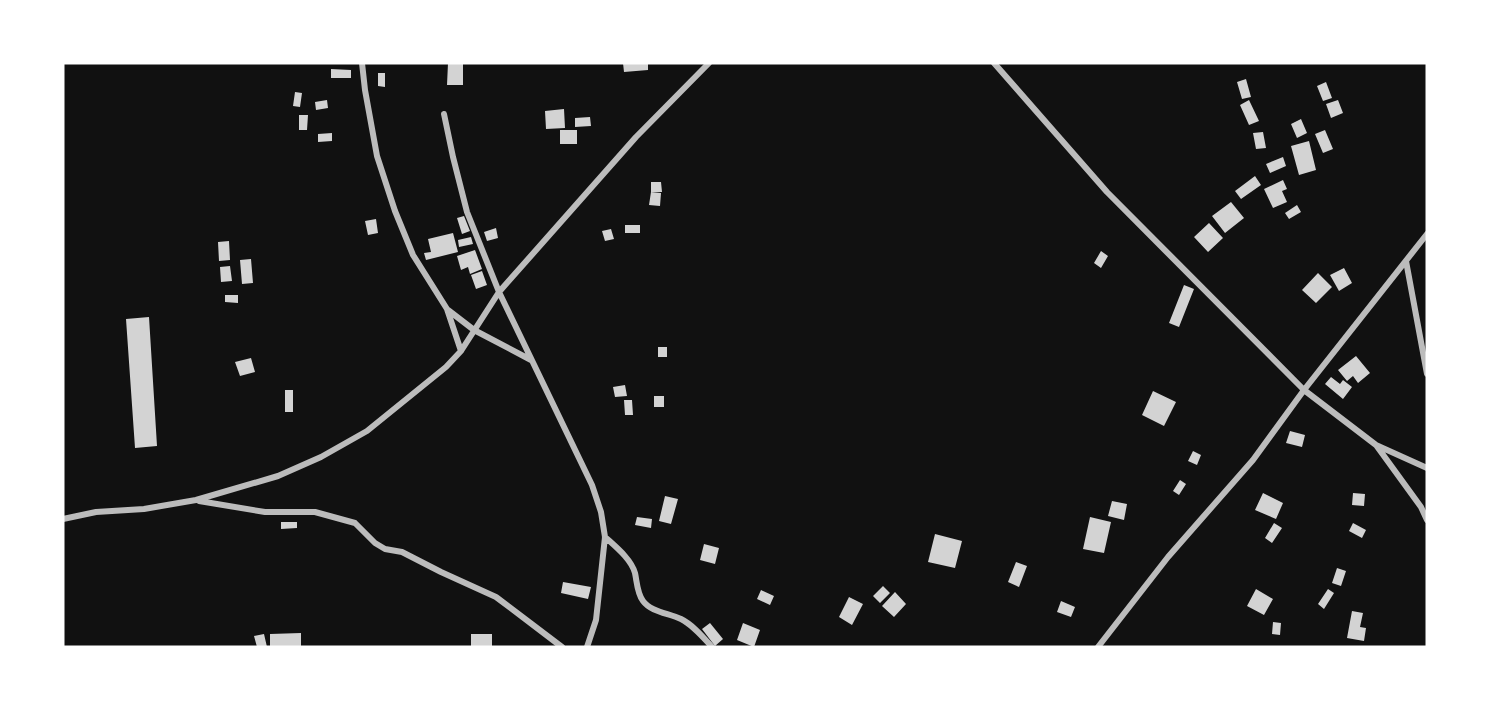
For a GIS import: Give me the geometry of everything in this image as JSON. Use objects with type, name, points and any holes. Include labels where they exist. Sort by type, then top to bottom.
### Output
[{"type":"street","points":[[362,63],[364,90],[377,156],[395,211],[413,255],[447,309],[461,351]]},
{"type":"street","points":[[63,519],[96,512],[144,509],[196,500],[278,476],[321,457],[367,431],[446,367],[461,351],[499,292],[636,137],[709,63]]},
{"type":"street","points":[[994,63],[1107,192],[1304,390],[1376,445],[1427,468]]},
{"type":"street","points":[[444,114],[467,212],[499,292],[592,485],[601,512],[605,537],[596,620],[587,647]]},
{"type":"street","points":[[1098,647],[1168,557],[1253,460],[1304,390],[1427,234]]},
{"type":"street","points":[[1406,261],[1427,374]]},
{"type":"street","points":[[447,309],[474,330],[532,360]]},
{"type":"street","points":[[1376,445],[1421,507],[1427,520]]},
{"type":"street","points":[[196,500],[265,512],[315,512],[355,523],[375,543],[385,549],[402,552],[496,597],[562,647]]},
{"type":"street","points":[[605,537],[627,558],[643,601],[652,609],[681,619],[697,630],[712,647]]},
{"type":"building","points":[[448,63],[463,63],[463,85],[447,85]]},
{"type":"building","points":[[623,63],[648,63],[648,70],[624,72]]},
{"type":"building","points":[[331,69],[351,70],[351,78],[331,78]]},
{"type":"building","points":[[378,73],[385,73],[385,87],[378,86]]},
{"type":"building","points":[[1246,79],[1251,97],[1242,99],[1237,82]]},
{"type":"building","points":[[1326,82],[1332,98],[1323,101],[1317,86]]},
{"type":"building","points":[[295,92],[302,93],[300,107],[293,106]]},
{"type":"building","points":[[327,100],[328,108],[316,110],[315,102]]},
{"type":"building","points":[[1249,100],[1259,121],[1249,125],[1240,105]]},
{"type":"building","points":[[1338,100],[1343,113],[1331,118],[1326,104]]},
{"type":"building","points":[[564,109],[565,128],[546,129],[545,111]]},
{"type":"building","points":[[299,115],[308,115],[307,130],[299,130]]},
{"type":"building","points":[[590,117],[591,126],[575,127],[575,118]]},
{"type":"building","points":[[1301,119],[1307,133],[1297,138],[1291,124]]},
{"type":"building","points":[[560,130],[577,130],[577,144],[560,144]]},
{"type":"building","points":[[1325,130],[1333,149],[1323,153],[1315,134]]},
{"type":"building","points":[[1263,132],[1266,148],[1256,149],[1253,133]]},
{"type":"building","points":[[332,133],[332,141],[318,142],[318,134]]},
{"type":"building","points":[[1309,141],[1316,170],[1299,175],[1291,146]]},
{"type":"building","points":[[1283,157],[1286,166],[1270,173],[1266,164]]},
{"type":"building","points":[[1255,176],[1261,185],[1241,199],[1235,191]]},
{"type":"building","points":[[1283,180],[1287,189],[1282,191],[1287,202],[1273,208],[1264,189]]},
{"type":"building","points":[[651,182],[661,182],[662,192],[651,192]]},
{"type":"building","points":[[651,192],[661,193],[660,206],[649,205]]},
{"type":"building","points":[[1231,202],[1244,218],[1225,233],[1212,216]]},
{"type":"building","points":[[1297,205],[1301,212],[1289,219],[1285,213]]},
{"type":"building","points":[[464,216],[470,231],[462,234],[457,218]]},
{"type":"building","points":[[376,219],[378,233],[368,235],[365,221]]},
{"type":"building","points":[[1209,223],[1223,238],[1208,252],[1194,237]]},
{"type":"building","points":[[625,225],[640,225],[640,233],[625,233]]},
{"type":"building","points":[[496,228],[498,238],[487,241],[484,232]]},
{"type":"building","points":[[611,229],[614,239],[605,241],[602,231]]},
{"type":"building","points":[[453,233],[458,252],[426,260],[424,253],[431,252],[428,239]]},
{"type":"building","points":[[471,237],[473,244],[459,247],[458,240]]},
{"type":"building","points":[[229,241],[230,260],[219,261],[218,242]]},
{"type":"building","points":[[475,250],[482,269],[470,274],[468,267],[461,270],[457,256]]},
{"type":"building","points":[[1101,251],[1108,256],[1101,268],[1094,263]]},
{"type":"building","points":[[251,259],[253,283],[242,284],[240,260]]},
{"type":"building","points":[[230,266],[232,281],[221,282],[220,267]]},
{"type":"building","points":[[1344,268],[1352,283],[1339,291],[1330,275]]},
{"type":"building","points":[[482,271],[487,285],[476,289],[471,275]]},
{"type":"building","points":[[1318,273],[1332,287],[1316,303],[1302,290]]},
{"type":"building","points":[[1184,285],[1194,289],[1179,327],[1169,323]]},
{"type":"building","points":[[225,295],[238,295],[238,303],[225,302]]},
{"type":"building","points":[[149,317],[157,446],[135,448],[126,319]]},
{"type":"building","points":[[658,347],[667,347],[667,357],[658,357]]},
{"type":"building","points":[[1356,356],[1370,373],[1358,383],[1353,376],[1347,381],[1338,370]]},
{"type":"building","points":[[251,358],[255,372],[240,376],[235,362]]},
{"type":"building","points":[[1331,377],[1340,384],[1343,380],[1352,387],[1343,399],[1325,384]]},
{"type":"building","points":[[625,385],[627,396],[615,397],[613,387]]},
{"type":"building","points":[[285,390],[293,390],[293,412],[285,412]]},
{"type":"building","points":[[1153,391],[1176,402],[1164,426],[1142,415]]},
{"type":"building","points":[[654,396],[664,396],[664,407],[654,407]]},
{"type":"building","points":[[624,400],[632,400],[633,415],[625,415]]},
{"type":"building","points":[[1290,431],[1305,435],[1302,447],[1286,443]]},
{"type":"building","points":[[1193,451],[1201,455],[1197,465],[1188,461]]},
{"type":"building","points":[[1180,480],[1186,484],[1179,495],[1173,491]]},
{"type":"building","points":[[1263,493],[1283,503],[1276,519],[1255,510]]},
{"type":"building","points":[[1353,493],[1365,494],[1364,506],[1352,505]]},
{"type":"building","points":[[665,496],[678,499],[671,524],[659,521]]},
{"type":"building","points":[[1112,501],[1127,504],[1124,520],[1108,516]]},
{"type":"building","points":[[637,517],[652,519],[651,528],[635,525]]},
{"type":"building","points":[[1090,517],[1111,522],[1104,553],[1083,549]]},
{"type":"building","points":[[281,522],[297,522],[297,528],[281,529]]},
{"type":"building","points":[[1274,523],[1282,528],[1272,543],[1265,538]]},
{"type":"building","points":[[1353,523],[1366,530],[1362,538],[1349,531]]},
{"type":"building","points":[[935,534],[962,541],[955,568],[928,562]]},
{"type":"building","points":[[704,544],[719,548],[715,564],[700,560]]},
{"type":"building","points":[[1016,562],[1027,566],[1019,587],[1008,582]]},
{"type":"building","points":[[1337,568],[1346,571],[1341,586],[1332,583]]},
{"type":"building","points":[[563,582],[591,587],[588,599],[561,593]]},
{"type":"building","points":[[883,586],[890,593],[880,603],[873,596]]},
{"type":"building","points":[[1256,589],[1273,599],[1264,615],[1247,606]]},
{"type":"building","points":[[1328,589],[1334,593],[1324,609],[1318,604]]},
{"type":"building","points":[[761,590],[774,596],[770,605],[757,599]]},
{"type":"building","points":[[895,592],[906,604],[894,617],[882,606]]},
{"type":"building","points":[[849,597],[863,604],[852,625],[839,617]]},
{"type":"building","points":[[1061,601],[1075,607],[1071,617],[1057,612]]},
{"type":"building","points":[[1352,611],[1363,613],[1360,627],[1366,628],[1364,641],[1347,638]]},
{"type":"building","points":[[1273,622],[1281,623],[1280,635],[1272,634]]},
{"type":"building","points":[[710,623],[723,639],[715,646],[702,629]]},
{"type":"building","points":[[743,623],[760,630],[754,647],[737,640]]},
{"type":"building","points":[[301,633],[301,647],[270,647],[270,634]]},
{"type":"building","points":[[264,634],[267,647],[257,647],[254,636]]},
{"type":"building","points":[[471,634],[492,634],[492,647],[471,647]]}]
